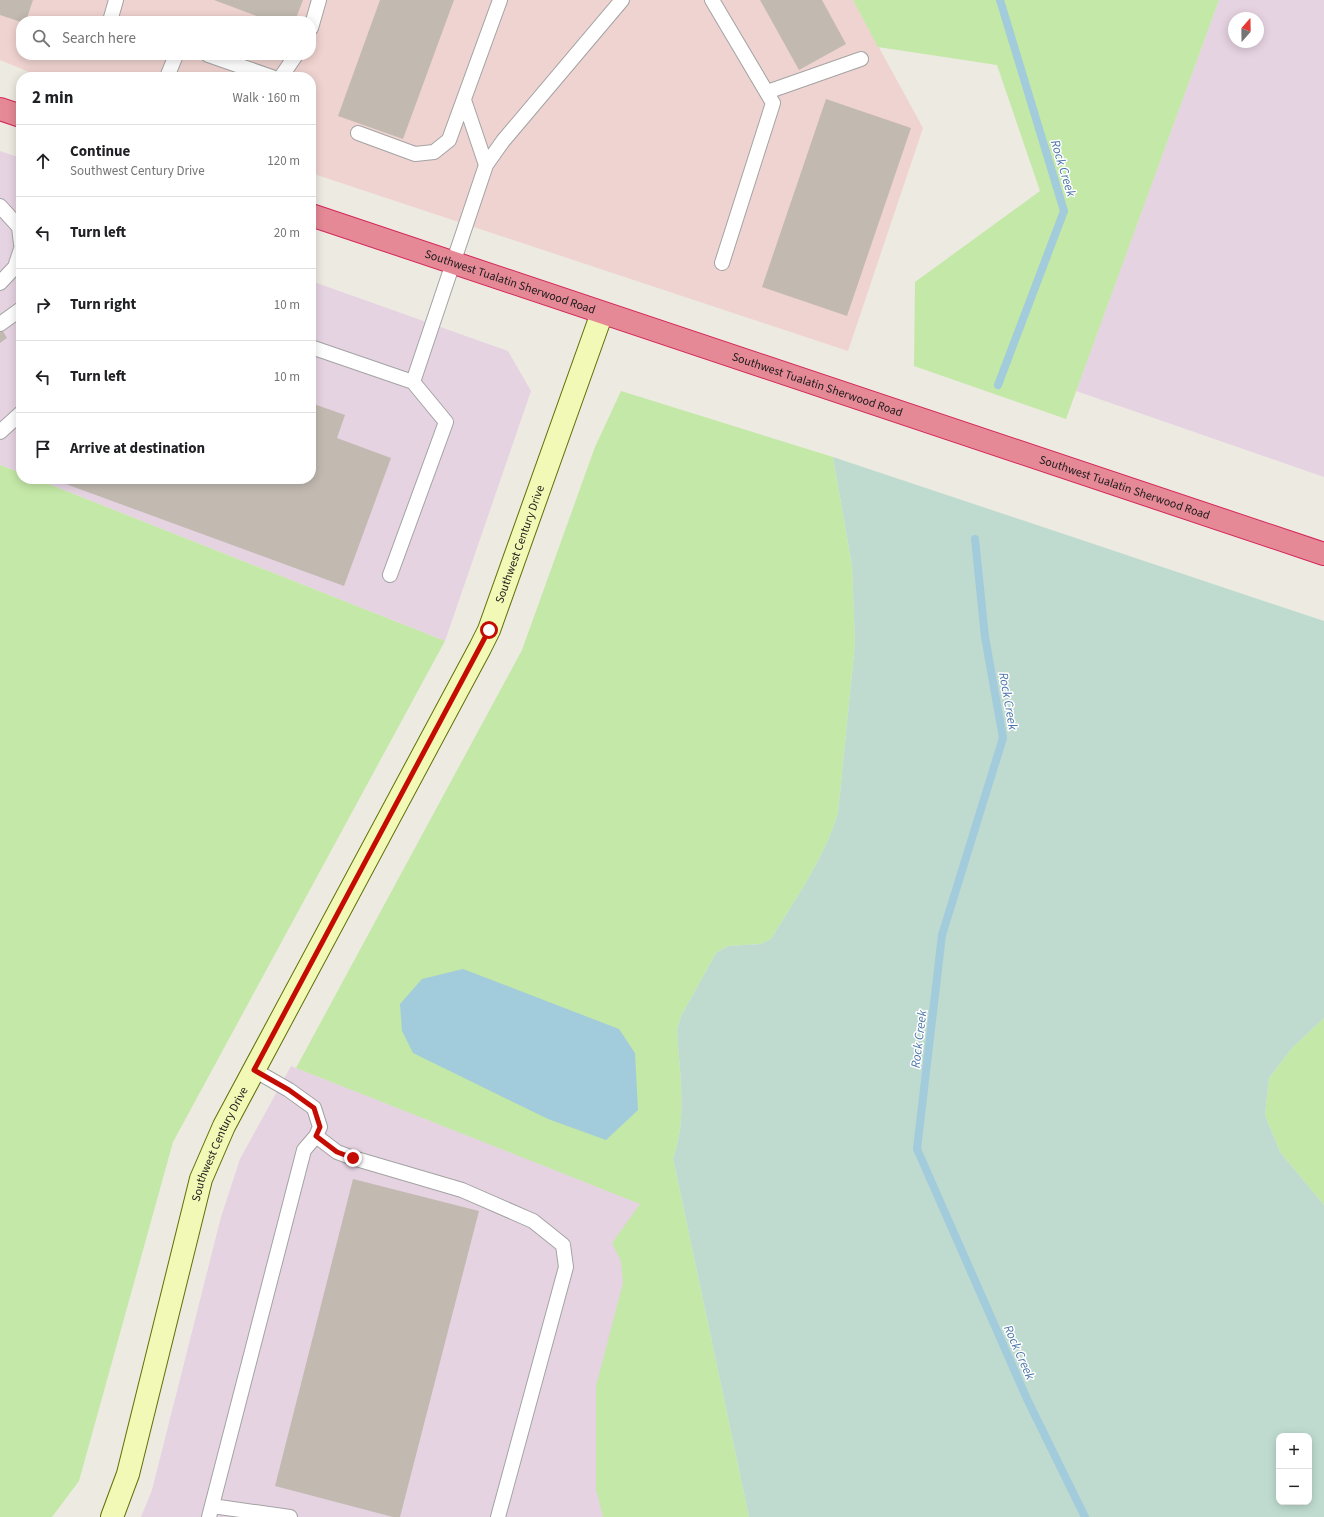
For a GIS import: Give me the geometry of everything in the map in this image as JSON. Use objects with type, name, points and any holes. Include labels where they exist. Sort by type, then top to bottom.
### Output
[{"type":"highway","points":[[0,109],[16,114]]},
{"type":"highway","name":"Southwest Tualatin Sherwood Road","points":[[316,217],[1324,554]]},
{"type":"street","name":"Southwest Century Drive","points":[[112,1517],[128,1474],[201,1179],[224,1126],[483,642],[602,313]]},
{"type":"lane","points":[[111,16],[116,0]]},
{"type":"lane","points":[[314,16],[319,0]]},
{"type":"lane","points":[[358,133],[414,154],[434,152],[449,140],[500,0]]},
{"type":"lane","points":[[413,382],[486,166],[503,141],[622,0]]},
{"type":"lane","points":[[712,0],[773,103],[722,263]]},
{"type":"lane","points":[[767,92],[861,59]]},
{"type":"lane","points":[[169,72],[174,60]]},
{"type":"lane","points":[[223,60],[257,72]]},
{"type":"lane","points":[[284,72],[293,60]]},
{"type":"lane","points":[[464,100],[486,166]]},
{"type":"lane","points":[[0,204],[16,212]]},
{"type":"lane","points":[[0,204],[16,223]]},
{"type":"lane","points":[[0,283],[16,264]]},
{"type":"lane","points":[[0,324],[16,313]]},
{"type":"lane","points":[[316,349],[413,382],[446,422],[390,575]]},
{"type":"lane","points":[[0,432],[16,418]]},
{"type":"lane","points":[[254,1070],[289,1090],[314,1108],[320,1127],[316,1136],[304,1150],[210,1511],[290,1517]]},
{"type":"lane","points":[[316,1136],[337,1152],[462,1190],[533,1221],[562,1245],[566,1267],[498,1517]]},
{"type":"shaded area","points":[[0,0],[853,0],[923,128],[848,351],[316,175],[316,72],[29,72],[0,60]]},
{"type":"shaded area","points":[[1219,0],[1324,0],[1324,477],[1076,391]]},
{"type":"shaded area","points":[[0,151],[16,156],[16,471],[0,465]]},
{"type":"shaded area","points":[[316,283],[508,351],[531,391],[445,641],[49,484],[316,484]]},
{"type":"shaded area","points":[[291,1066],[686,1221],[627,1517],[141,1517],[152,1490],[221,1217],[240,1159]]},
{"type":"green space","points":[[853,0],[1219,0],[1066,419],[914,366],[915,282],[1040,191],[997,65],[878,47]]},
{"type":"green space","points":[[621,391],[833,457],[852,566],[855,643],[838,813],[832,830],[809,878],[771,939],[761,944],[728,946],[716,953],[681,1016],[677,1029],[681,1078],[681,1111],[678,1143],[673,1158],[749,1517],[603,1517],[596,1489],[596,1386],[623,1283],[621,1261],[612,1243],[640,1204],[296,1068],[522,650],[595,447]]},
{"type":"green space","points":[[833,457],[1324,621],[1324,1018],[1292,1048],[1269,1078],[1265,1115],[1280,1152],[1324,1205],[1324,1517],[749,1517],[673,1158],[678,1143],[681,1111],[681,1078],[677,1029],[681,1016],[716,953],[728,946],[761,944],[771,939],[809,878],[825,846],[838,813],[855,643],[852,566]]},
{"type":"green space","points":[[0,465],[16,471],[16,484],[49,484],[445,641],[173,1142],[79,1481],[52,1517],[0,1517]]},
{"type":"green space","points":[[1324,1018],[1324,1205],[1280,1152],[1265,1115],[1269,1078],[1292,1048]]},
{"type":"water","points":[[463,969],[619,1029],[635,1053],[638,1110],[606,1140],[548,1119],[413,1053],[402,1031],[400,1004],[422,979]]},
{"type":"building","points":[[0,0],[33,0],[28,16],[16,16],[16,20],[0,15]]},
{"type":"building","points":[[214,0],[303,0],[297,16],[257,16]]},
{"type":"building","points":[[380,0],[454,0],[403,139],[338,116]]},
{"type":"building","points":[[760,0],[822,0],[846,44],[799,70]]},
{"type":"building","points":[[826,99],[911,128],[847,316],[762,287]]},
{"type":"building","points":[[0,326],[7,338],[0,343]]},
{"type":"building","points":[[316,405],[345,415],[337,438],[391,458],[344,586],[66,484],[316,484]]},
{"type":"building","points":[[353,1179],[479,1211],[400,1517],[393,1517],[275,1486]]},
{"type":"waterway","name":"Rock Creek","points":[[998,385],[1064,211],[1000,0]]},
{"type":"waterway","name":"Rock Creek","points":[[975,539],[985,637],[1003,738],[942,935],[917,1149],[1027,1399],[1085,1517]]},
{"type":"route","points":[[353,1158],[337,1152],[316,1136],[320,1127],[314,1108],[289,1090],[254,1070],[489,630]]}]
